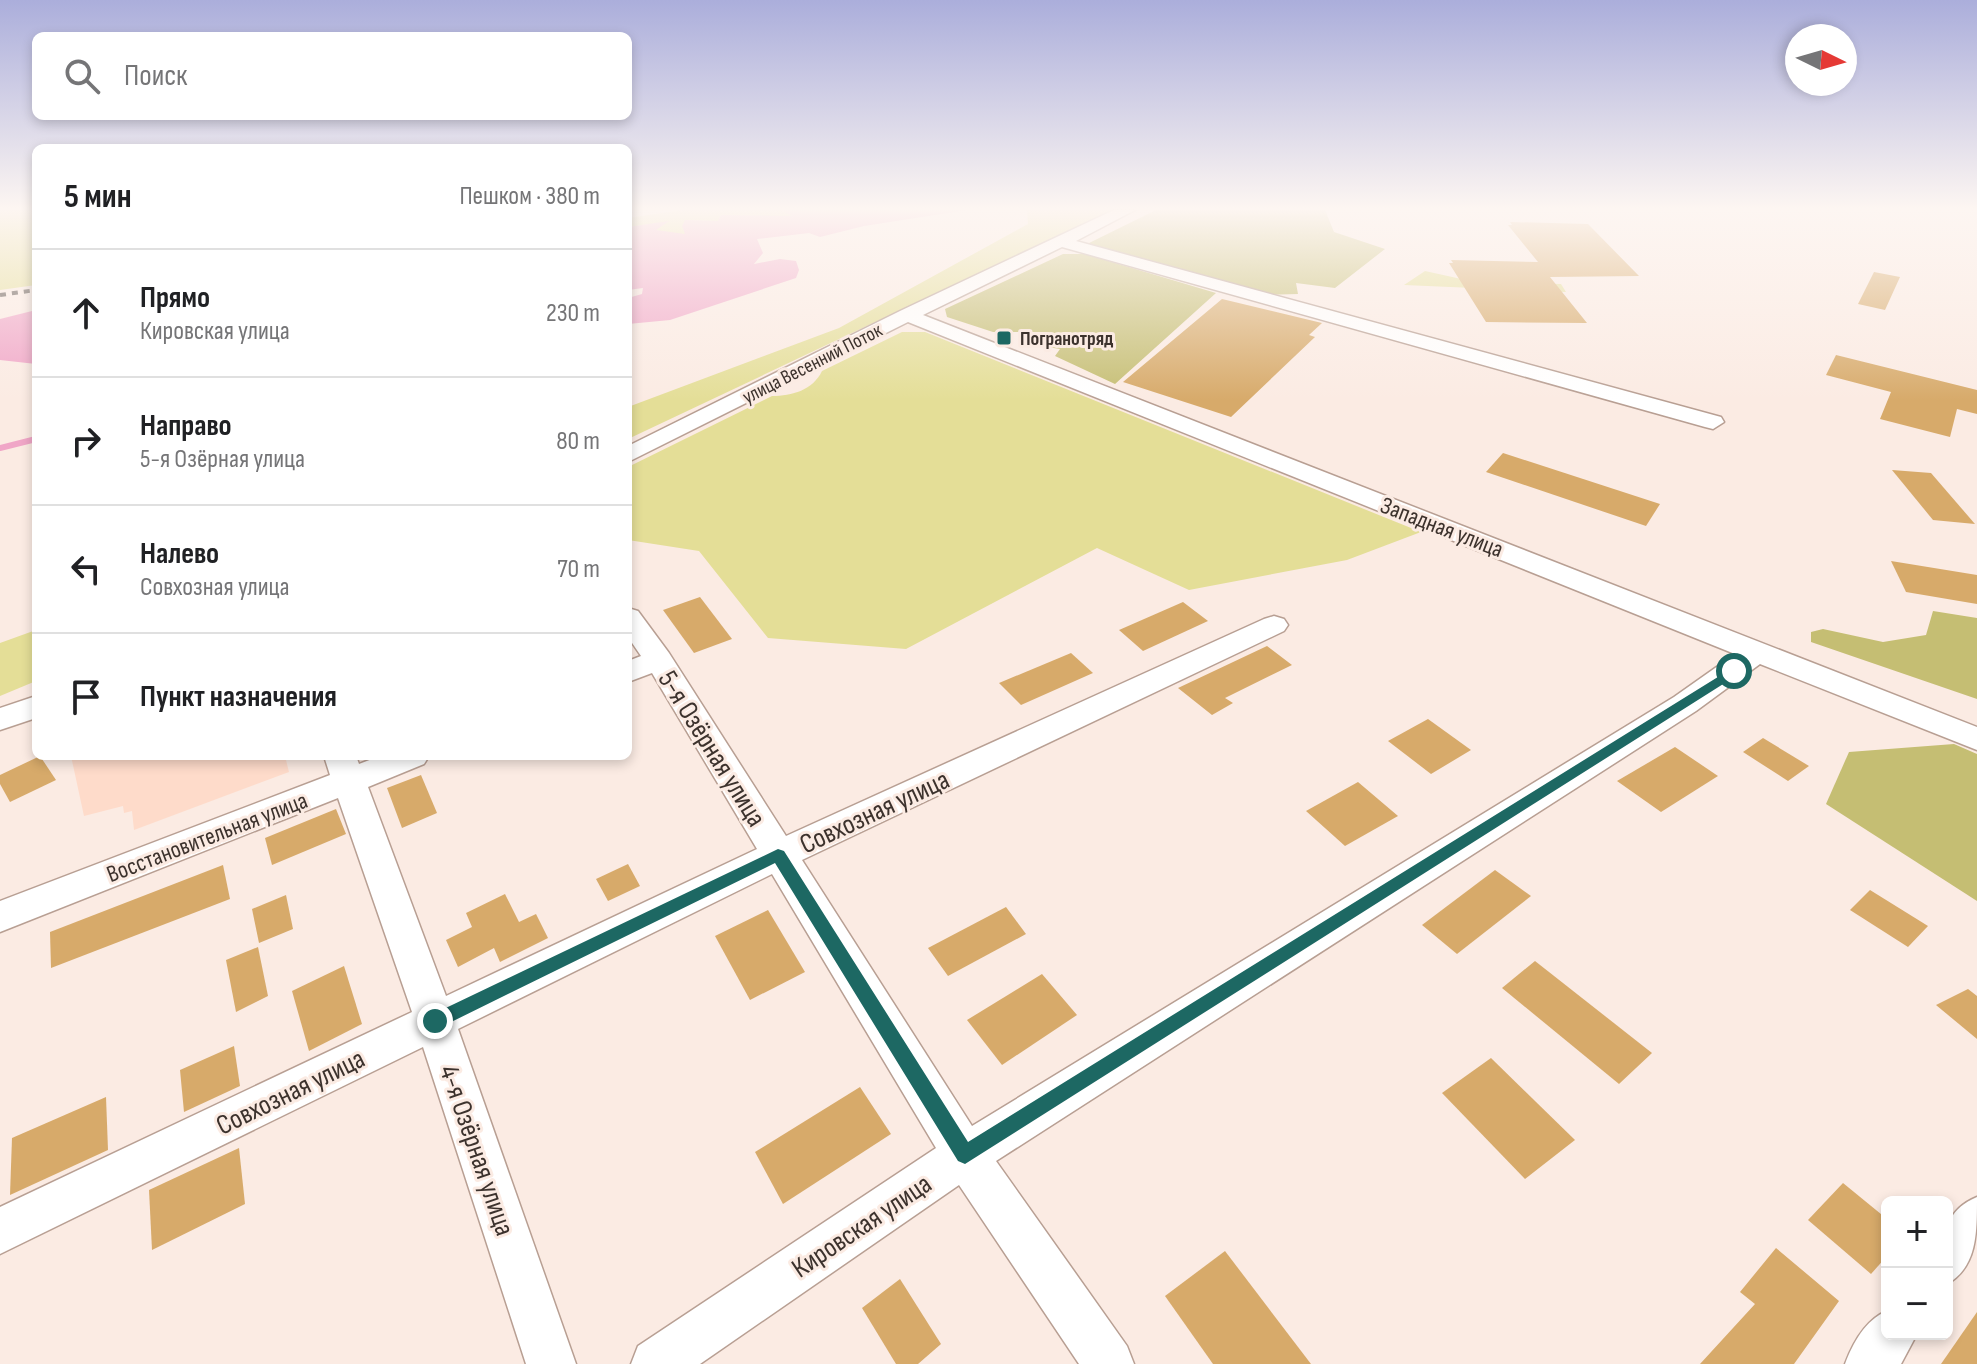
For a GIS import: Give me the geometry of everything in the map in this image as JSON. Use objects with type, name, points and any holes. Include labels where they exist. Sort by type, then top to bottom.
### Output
[{"type":"street","name":"улица Весенний Поток","points":[[632,453],[995,274]]},
{"type":"street","points":[[1176,274],[1713,422]]},
{"type":"street","name":"Западная улица","points":[[907,315],[1977,739]]},
{"type":"street","name":"Совхозная улица","points":[[0,1231],[778,855],[1274,625]]},
{"type":"street","name":"5-я Озёрная улица","points":[[632,630],[643,666],[778,855],[965,1155],[1109,1364]]},
{"type":"street","name":"Кировская улица","points":[[656,1364],[965,1155],[1685,704],[1734,671],[1757,651]]},
{"type":"street","points":[[0,719],[32,708]]},
{"type":"street","name":"Восстановительная улица","points":[[0,917],[344,769],[392,760]]},
{"type":"street","name":"4-я Озёрная улица","points":[[344,769],[435,1021],[551,1364]]},
{"type":"street","points":[[1953,1252],[1977,1220]]},
{"type":"street","points":[[1870,1364],[1888,1340]]},
{"type":"shaded area","points":[[0,274],[32,274],[32,286],[0,290]]},
{"type":"shaded area","points":[[632,274],[798,274],[796,278],[670,320],[632,324],[632,297],[642,294],[643,288],[632,289]]},
{"type":"shaded area","points":[[938,274],[977,274],[632,437],[632,406],[839,328]]},
{"type":"shaded area","points":[[1021,274],[1151,274],[1216,293],[1115,384],[1055,356],[1060,349],[1038,343],[1045,336],[1041,332],[993,332],[947,317],[945,309]]},
{"type":"shaded area","points":[[1188,274],[1353,274],[1335,288],[1296,283],[1298,294],[1264,295]]},
{"type":"shaded area","points":[[1421,274],[1437,274],[1475,282],[1561,284],[1566,292],[1404,285]]},
{"type":"shaded area","points":[[32,311],[32,364],[0,360],[0,319]]},
{"type":"shaded area","points":[[902,332],[925,332],[1421,532],[1347,560],[1189,590],[1097,548],[906,649],[768,638],[699,551],[632,541],[632,465],[772,396],[801,391],[813,383],[822,371]]},
{"type":"shaded area","points":[[1933,611],[1977,618],[1977,699],[1811,642],[1811,632],[1823,629],[1883,642],[1926,635]]},
{"type":"shaded area","points":[[32,631],[32,683],[0,696],[0,643]]},
{"type":"shaded area","points":[[1954,744],[1977,754],[1977,901],[1826,804],[1849,752]]},
{"type":"shaded area","points":[[72,760],[286,760],[289,772],[134,830],[132,811],[124,813],[123,806],[84,816]]},
{"type":"building","points":[[1456,274],[1639,276],[1550,277],[1587,323],[1486,322]]},
{"type":"building","points":[[1873,274],[1900,277],[1885,310],[1858,304]]},
{"type":"building","points":[[1222,299],[1322,323],[1309,335],[1315,337],[1231,417],[1123,382]]},
{"type":"building","points":[[1836,355],[1977,390],[1977,414],[1957,409],[1950,437],[1880,419],[1891,392],[1826,375]]},
{"type":"building","points":[[1503,453],[1660,504],[1646,526],[1486,472]]},
{"type":"building","points":[[1892,470],[1931,473],[1975,524],[1933,520]]},
{"type":"building","points":[[1891,561],[1977,575],[1977,604],[1906,592]]},
{"type":"building","points":[[700,597],[732,639],[694,653],[663,610]]},
{"type":"building","points":[[1183,602],[1208,621],[1143,651],[1119,630]]},
{"type":"building","points":[[1267,646],[1292,665],[1225,698],[1233,703],[1212,715],[1178,688]]},
{"type":"building","points":[[1071,653],[1093,673],[1021,705],[999,683]]},
{"type":"building","points":[[1428,719],[1471,750],[1431,774],[1388,741]]},
{"type":"building","points":[[1763,738],[1809,766],[1788,781],[1743,752]]},
{"type":"building","points":[[1675,747],[1718,776],[1661,812],[1617,781]]},
{"type":"building","points":[[32,760],[43,760],[56,780],[10,802],[0,784],[0,775]]},
{"type":"building","points":[[421,775],[437,813],[402,828],[387,788]]},
{"type":"building","points":[[1358,782],[1398,816],[1345,846],[1306,811]]},
{"type":"building","points":[[336,809],[346,834],[272,865],[265,838]]},
{"type":"building","points":[[628,864],[640,886],[608,901],[596,879]]},
{"type":"building","points":[[223,865],[230,899],[51,968],[50,932]]},
{"type":"building","points":[[1495,870],[1531,896],[1457,954],[1422,925]]},
{"type":"building","points":[[1870,890],[1928,926],[1908,947],[1850,910]]},
{"type":"building","points":[[505,894],[519,922],[536,914],[548,938],[500,962],[494,948],[458,967],[446,940],[472,927],[466,913]]},
{"type":"building","points":[[286,895],[293,929],[259,943],[252,909]]},
{"type":"building","points":[[1006,907],[1026,934],[948,976],[928,948]]},
{"type":"building","points":[[768,910],[805,972],[750,1000],[715,936]]},
{"type":"building","points":[[258,947],[268,996],[236,1012],[226,960]]},
{"type":"building","points":[[1535,961],[1652,1053],[1619,1084],[1502,988]]},
{"type":"building","points":[[344,966],[362,1024],[309,1051],[292,991]]},
{"type":"building","points":[[1042,974],[1077,1015],[1002,1065],[967,1020]]},
{"type":"building","points":[[1968,989],[1977,996],[1977,1039],[1936,1005]]},
{"type":"building","points":[[234,1046],[240,1086],[184,1112],[180,1070]]},
{"type":"building","points":[[1491,1058],[1575,1140],[1525,1179],[1442,1093]]},
{"type":"building","points":[[860,1087],[891,1134],[783,1204],[755,1152]]},
{"type":"building","points":[[106,1097],[108,1150],[10,1195],[12,1138]]},
{"type":"building","points":[[239,1148],[245,1204],[152,1250],[149,1190]]},
{"type":"building","points":[[1843,1183],[1881,1214],[1881,1263],[1871,1274],[1808,1220]]},
{"type":"building","points":[[1776,1248],[1839,1301],[1794,1364],[1700,1364],[1755,1304],[1740,1292]]},
{"type":"building","points":[[1225,1251],[1311,1364],[1213,1364],[1165,1296]]},
{"type":"building","points":[[900,1279],[941,1344],[918,1364],[896,1364],[862,1308]]},
{"type":"building","points":[[1977,1312],[1977,1364],[1941,1364]]},
{"type":"waterway","points":[[0,448],[32,440]]},
{"type":"railway","points":[[0,295],[32,291]]},
{"type":"place","name":"Погранотряд","points":[[1004,338]]},
{"type":"route","points":[[435,1021],[778,855],[965,1155],[1734,671]]}]
